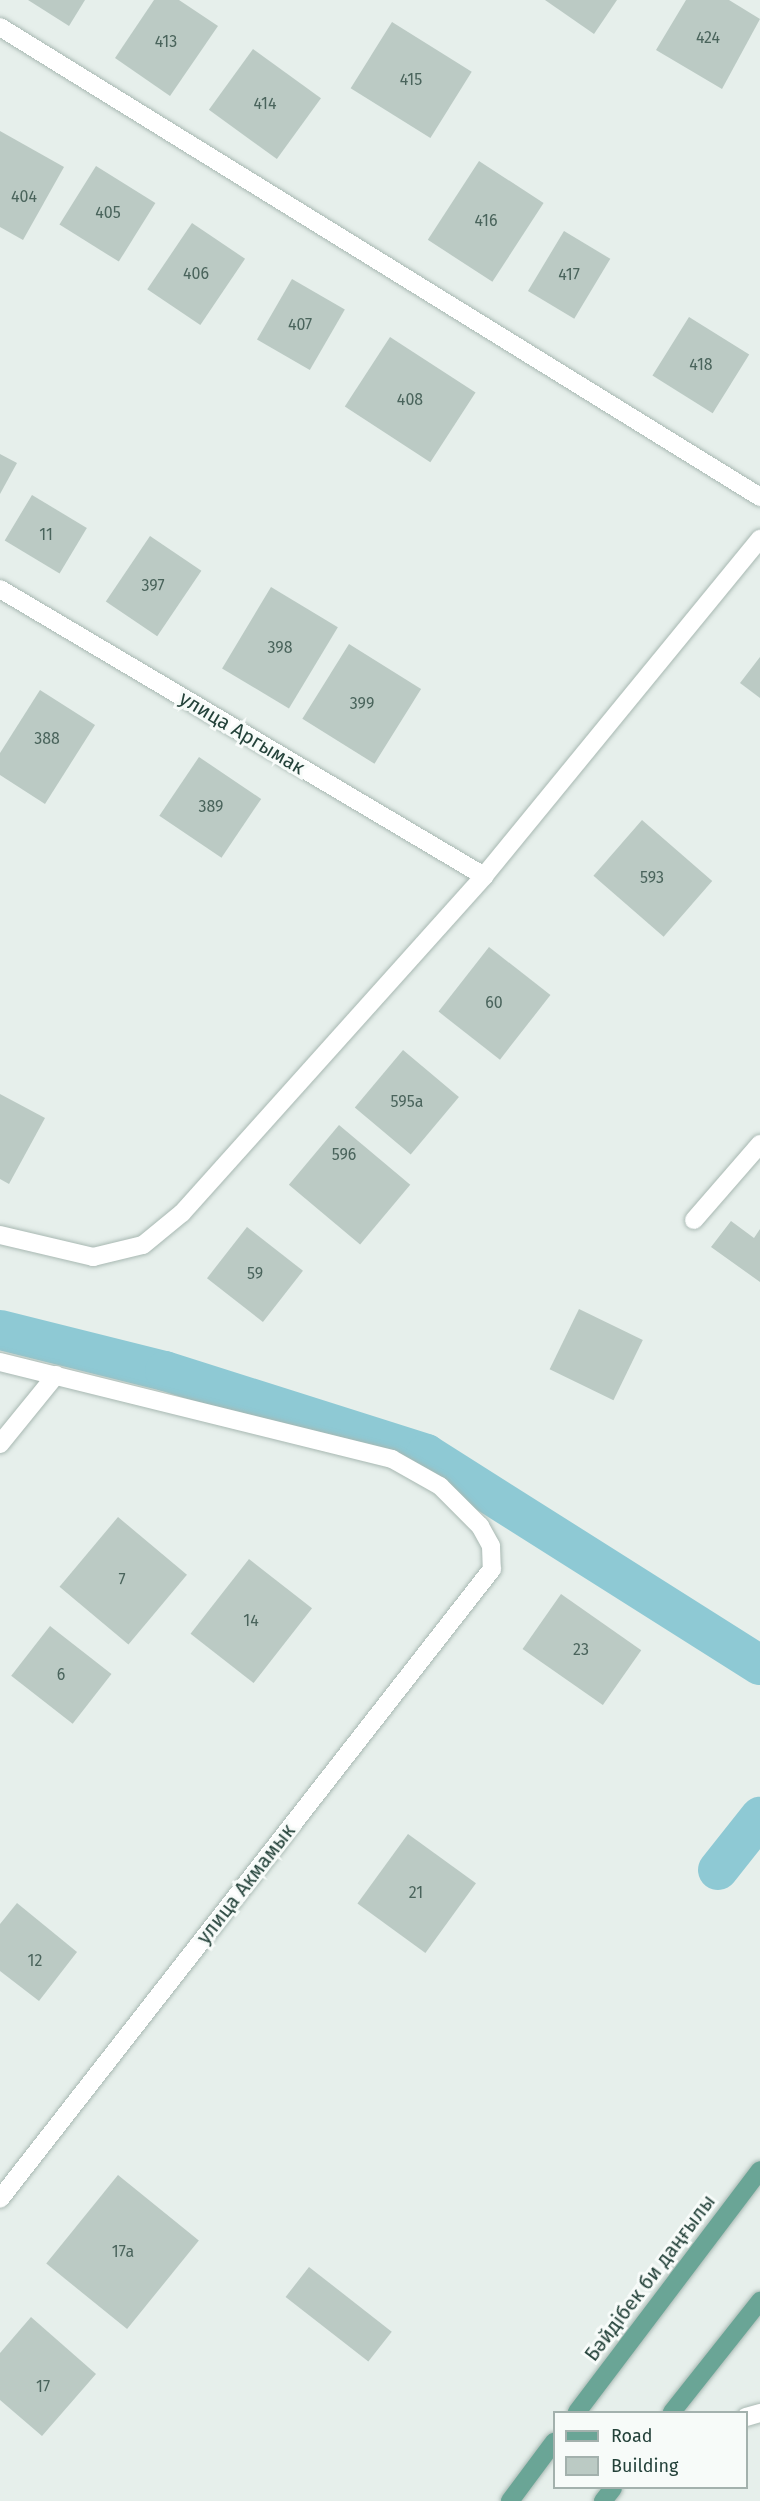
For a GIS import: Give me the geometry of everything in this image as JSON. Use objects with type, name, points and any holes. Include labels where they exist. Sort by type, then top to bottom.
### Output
[{"type":"main road","name":"Бәйдібек би даңғылы","points":[[578,2411],[760,2170]]},
{"type":"main road","points":[[673,2411],[760,2301]]},
{"type":"main road","points":[[510,2501],[553,2445]]},
{"type":"street","points":[[0,27],[760,497]]},
{"type":"street","points":[[0,1235],[93,1257],[143,1245],[182,1213],[484,876],[760,539]]},
{"type":"street","name":"улица Аргымак","points":[[0,589],[484,876]]},
{"type":"street","points":[[694,1220],[760,1144]]},
{"type":"street","points":[[0,1362],[56,1375],[0,1444]]},
{"type":"street","name":"улица Акмамык","points":[[0,2199],[492,1569],[491,1546],[480,1526],[440,1486],[392,1459],[56,1375]]},
{"type":"building","points":[[28,0],[85,0],[69,26]]},
{"type":"building","points":[[154,0],[179,0],[218,26],[170,96],[115,58]]},
{"type":"building","points":[[545,0],[617,0],[594,34]]},
{"type":"building","points":[[686,0],[729,0],[760,19],[722,89],[656,50]]},
{"type":"building","points":[[392,22],[472,72],[430,138],[351,88]]},
{"type":"building","points":[[253,49],[321,98],[277,159],[209,110]]},
{"type":"building","points":[[0,131],[64,167],[23,240],[0,227]]},
{"type":"building","points":[[479,161],[544,203],[492,282],[428,240]]},
{"type":"building","points":[[96,166],[155,203],[119,262],[59,225]]},
{"type":"building","points":[[192,223],[245,259],[200,325],[147,289]]},
{"type":"building","points":[[564,231],[610,259],[574,319],[528,291]]},
{"type":"building","points":[[292,279],[345,310],[310,370],[257,340]]},
{"type":"building","points":[[689,317],[749,355],[713,413],[652,376]]},
{"type":"building","points":[[390,337],[476,393],[430,462],[345,407]]},
{"type":"building","points":[[0,454],[17,463],[0,494]]},
{"type":"building","points":[[32,495],[87,528],[60,573],[5,540]]},
{"type":"building","points":[[150,536],[201,571],[157,636],[106,601]]},
{"type":"building","points":[[271,587],[338,627],[289,709],[222,668]]},
{"type":"building","points":[[349,644],[421,689],[374,764],[302,719]]},
{"type":"building","points":[[760,657],[760,698],[740,683]]},
{"type":"building","points":[[40,690],[95,725],[45,804],[0,775],[0,753]]},
{"type":"building","points":[[199,757],[261,799],[221,858],[159,816]]},
{"type":"building","points":[[642,820],[712,881],[664,937],[593,876]]},
{"type":"building","points":[[489,947],[550,995],[500,1060],[439,1012]]},
{"type":"building","points":[[403,1050],[459,1097],[411,1154],[355,1107]]},
{"type":"building","points":[[0,1094],[45,1118],[9,1184],[0,1179]]},
{"type":"building","points":[[339,1125],[410,1185],[360,1245],[289,1185]]},
{"type":"building","points":[[731,1221],[754,1238],[760,1229],[760,1282],[711,1247]]},
{"type":"building","points":[[247,1227],[303,1271],[263,1322],[207,1278]]},
{"type":"building","points":[[579,1309],[643,1340],[613,1400],[550,1369]]},
{"type":"building","points":[[118,1517],[187,1575],[128,1645],[60,1587]]},
{"type":"building","points":[[249,1559],[312,1608],[254,1683],[191,1634]]},
{"type":"building","points":[[561,1594],[641,1650],[603,1705],[523,1649]]},
{"type":"building","points":[[50,1626],[111,1674],[73,1724],[11,1676]]},
{"type":"building","points":[[408,1834],[476,1883],[425,1953],[357,1904]]},
{"type":"building","points":[[17,1903],[77,1952],[39,2001],[0,1971],[0,1924]]},
{"type":"building","points":[[118,2175],[199,2240],[127,2329],[46,2264]]},
{"type":"building","points":[[309,2267],[392,2332],[368,2362],[286,2297]]},
{"type":"building","points":[[31,2317],[96,2374],[42,2436],[0,2400],[0,2353]]},
{"type":"waterway","points":[[0,1330],[165,1371],[426,1454],[760,1665]]},
{"type":"waterway","points":[[718,1870],[760,1817]]}]
